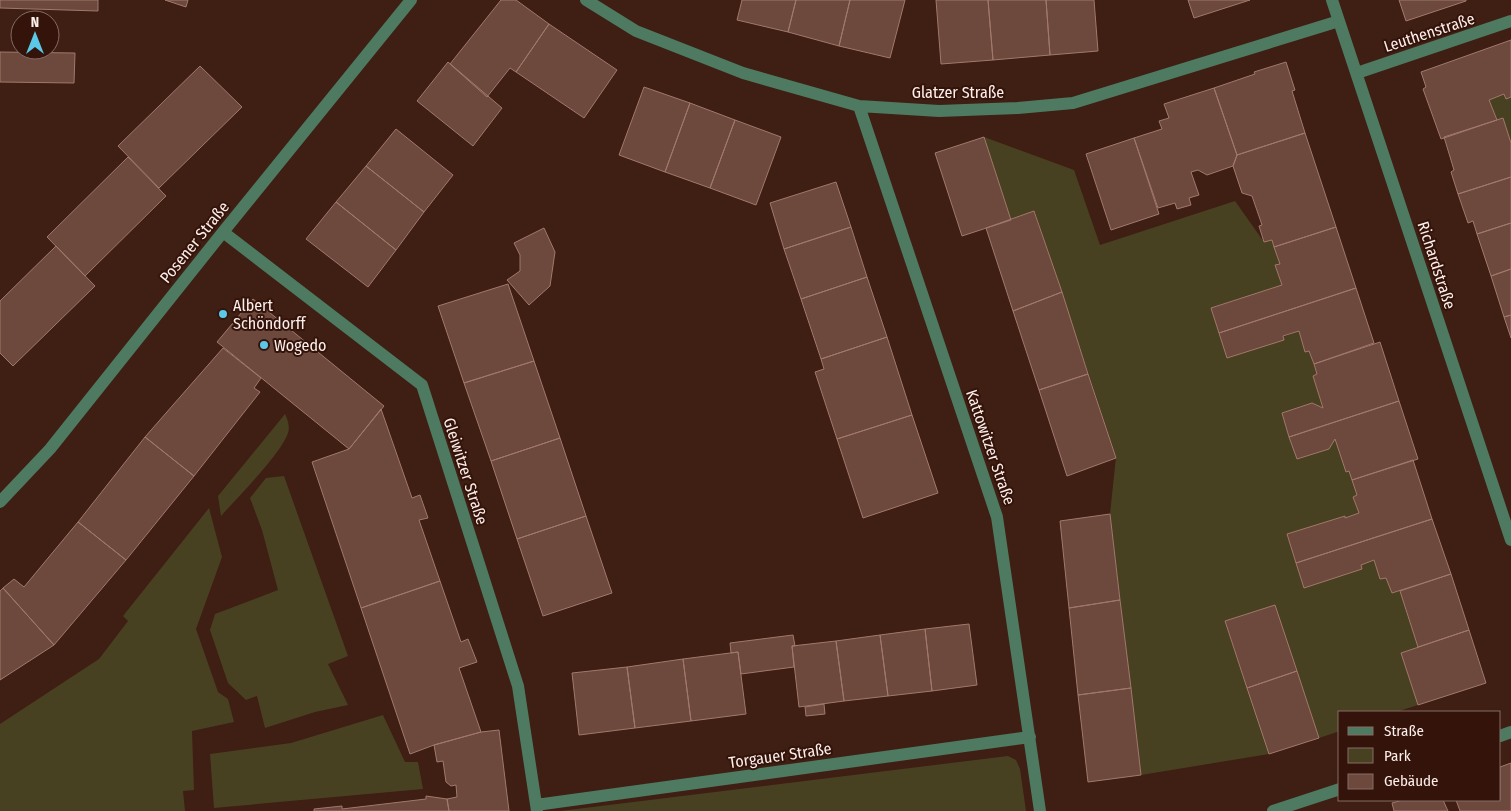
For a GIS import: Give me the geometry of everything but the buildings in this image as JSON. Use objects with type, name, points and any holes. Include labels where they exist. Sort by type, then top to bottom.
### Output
[{"type":"street","name":"Posener Straße","points":[[0,502],[50,449],[223,232],[412,0]]},
{"type":"street","name":"Glatzer Straße","points":[[586,0],[636,30],[743,73],[859,106],[939,111],[1018,108],[1072,103],[1339,21]]},
{"type":"street","name":"Richardstraße","points":[[1332,0],[1511,540]]},
{"type":"street","name":"Leuthenstraße","points":[[1357,73],[1511,21]]},
{"type":"street","name":"Kattowitzer Straße","points":[[859,106],[998,517],[1040,811]]},
{"type":"street","name":"Gleiwitzer Straße","points":[[223,232],[422,386],[518,686],[536,808]]},
{"type":"street","name":"Torgauer Straße","points":[[536,808],[1030,737]]},
{"type":"street","points":[[1273,811],[1338,790]]},
{"type":"green space","points":[[1504,94],[1506,99],[1511,97],[1511,143],[1497,120],[1489,100]]},
{"type":"green space","points":[[984,137],[1074,170],[1100,245],[1235,201],[1264,242],[1272,240],[1280,264],[1275,265],[1282,285],[1211,308],[1227,358],[1299,331],[1305,352],[1309,351],[1317,374],[1313,376],[1323,408],[1312,403],[1282,413],[1297,459],[1329,449],[1335,439],[1346,472],[1349,471],[1357,495],[1353,497],[1359,513],[1345,518],[1344,516],[1287,535],[1304,588],[1374,560],[1380,579],[1386,578],[1392,593],[1400,591],[1418,647],[1401,653],[1418,705],[1399,711],[1338,711],[1338,732],[1319,738],[1275,605],[1225,622],[1269,754],[1141,775],[1110,514],[1116,457],[1035,212],[1011,220]]},
{"type":"green space","points":[[285,414],[289,428],[284,442],[268,464],[221,516],[218,496]]},
{"type":"green space","points":[[284,476],[348,656],[328,664],[348,705],[315,712],[265,728],[257,696],[246,700],[228,683],[210,630],[215,614],[278,590],[262,530],[250,498],[266,478]]},
{"type":"green space","points":[[209,508],[222,557],[196,629],[218,692],[228,699],[234,722],[192,731],[194,790],[183,791],[185,811],[0,811],[0,724],[99,659],[128,621],[123,616]]},
{"type":"green space","points":[[383,715],[405,762],[418,762],[423,789],[214,808],[210,754],[291,743]]},
{"type":"green space","points":[[1008,756],[1016,760],[1020,769],[1026,811],[560,811]]},
{"type":"place","name":"Albert Schöndorff","points":[[223,314]]},
{"type":"place","name":"Wogedo","points":[[264,345]]}]
